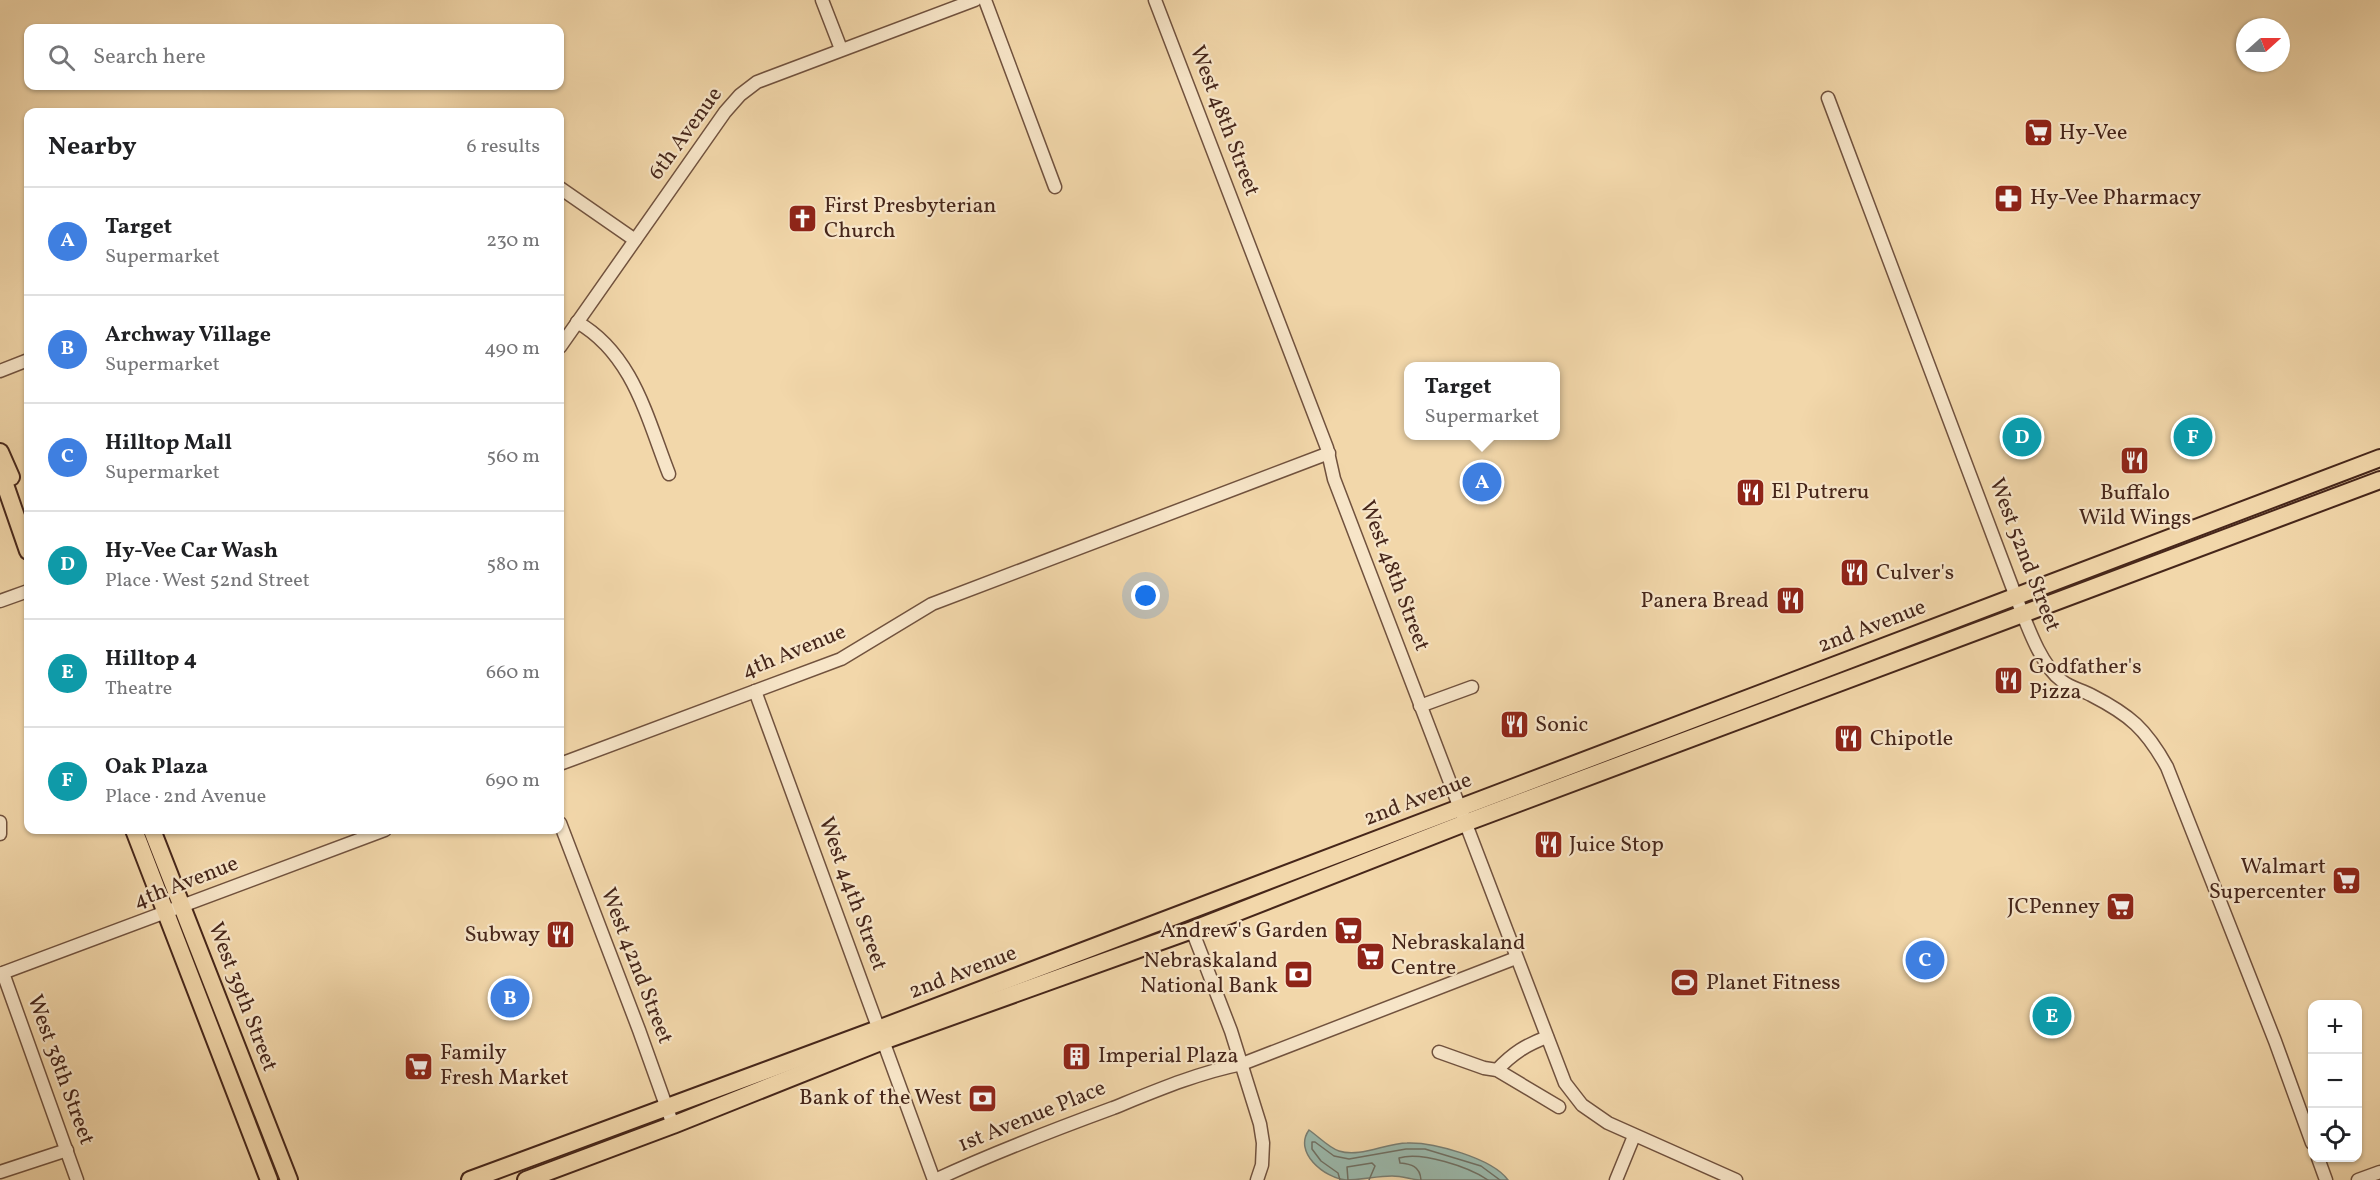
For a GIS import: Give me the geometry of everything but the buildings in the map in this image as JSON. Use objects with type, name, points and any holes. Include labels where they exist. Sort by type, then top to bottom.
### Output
[{"type":"main road","points":[[0,452],[24,508]]},
{"type":"main road","name":"2nd Avenue","points":[[470,1180],[667,1108],[1192,930],[1462,816],[2016,597],[2380,458]]},
{"type":"main road","points":[[0,470],[24,539]]},
{"type":"main road","name":"2nd Avenue","points":[[526,1180],[673,1125],[880,1035],[1462,816],[2023,615],[2380,480]]},
{"type":"main road","name":"West 39th Street","points":[[136,834],[175,910],[289,1180]]},
{"type":"main road","name":"West 39th Street","points":[[153,834],[175,910],[269,1180]]},
{"type":"street","points":[[822,0],[841,49]]},
{"type":"street","name":"6th Avenue","points":[[564,341],[725,112],[740,95],[757,82],[975,0]]},
{"type":"street","points":[[985,0],[1056,187]]},
{"type":"street","name":"West 48th Street","points":[[1155,0],[1329,453],[1334,479],[1565,1083],[1582,1105],[1608,1123],[1736,1180]]},
{"type":"street","name":"West 52nd Street","points":[[1828,98],[2023,615],[2047,666],[2062,681],[2112,706],[2138,725],[2153,741],[2167,767],[2237,942],[2308,1130]]},
{"type":"street","points":[[564,191],[635,240]]},
{"type":"street","points":[[578,322],[596,333],[617,356],[633,381],[669,474]]},
{"type":"street","points":[[0,371],[24,362]]},
{"type":"street","name":"4th Avenue","points":[[564,763],[841,659],[932,604],[1329,453]]},
{"type":"street","points":[[0,601],[24,592]]},
{"type":"street","points":[[1420,706],[1472,687]]},
{"type":"street","name":"West 44th Street","points":[[755,691],[934,1180]]},
{"type":"street","points":[[0,822],[0,834]]},
{"type":"street","name":"4th Avenue","points":[[1,974],[374,834]]},
{"type":"street","name":"West 42nd Street","points":[[564,834],[673,1125]]},
{"type":"street","points":[[1192,930],[1242,1064],[1260,1124],[1263,1143],[1262,1165],[1257,1180]]},
{"type":"street","name":"1st Avenue Place","points":[[934,1180],[979,1160],[1211,1070],[1242,1064],[1516,958]]},
{"type":"street","name":"West 38th Street","points":[[1,974],[77,1180]]},
{"type":"street","points":[[1497,1070],[1512,1053],[1525,1045],[1547,1037]]},
{"type":"street","points":[[1439,1052],[1484,1068],[1497,1070],[1559,1107]]},
{"type":"street","points":[[1616,1180],[1634,1136]]},
{"type":"street","points":[[0,1172],[66,1150]]},
{"type":"street","points":[[2319,1162],[2326,1180]]},
{"type":"street","points":[[2358,1180],[2380,1172]]},
{"type":"water","points":[[1309,1130],[1331,1147],[1347,1153],[1364,1152],[1407,1143],[1446,1148],[1476,1158],[1500,1172],[1508,1180],[1419,1180],[1399,1176],[1352,1180],[1337,1178],[1320,1169],[1308,1155],[1305,1138]]},
{"type":"place","name":"Hy-Vee","points":[[2038,133]]},
{"type":"place","name":"Hy-Vee Pharmacy","points":[[2009,198]]},
{"type":"place","name":"First Presbyterian Church","points":[[803,219]]},
{"type":"place","name":"Hy-Vee Car Wash","points":[[2022,437]]},
{"type":"place","name":"Oak Plaza","points":[[2193,437]]},
{"type":"place","name":"Buffalo Wild Wings","points":[[2135,461]]},
{"type":"place","name":"Target","points":[[1482,482]]},
{"type":"place","name":"El Putreru","points":[[1750,492]]},
{"type":"place","name":"Culver's","points":[[1855,573]]},
{"type":"place","name":"Panera Bread","points":[[1790,601]]},
{"type":"place","name":"Godfather's Pizza","points":[[2008,680]]},
{"type":"place","name":"Sonic","points":[[1514,725]]},
{"type":"place","name":"Chipotle","points":[[1849,739]]},
{"type":"place","name":"Juice Stop","points":[[1548,845]]},
{"type":"place","name":"Walmart Supercenter","points":[[2347,880]]},
{"type":"place","name":"JCPenney","points":[[2121,907]]},
{"type":"place","name":"Andrew's Garden","points":[[1349,931]]},
{"type":"place","name":"Subway","points":[[561,935]]},
{"type":"place","name":"Nebraskaland Centre","points":[[1370,956]]},
{"type":"place","name":"Hilltop Mall","points":[[1925,960]]},
{"type":"place","name":"Nebraskaland National Bank","points":[[1299,974]]},
{"type":"place","name":"Planet Fitness","points":[[1685,983]]},
{"type":"place","name":"Archway Village","points":[[510,998]]},
{"type":"place","name":"Hilltop 4","points":[[2052,1016]]},
{"type":"place","name":"Imperial Plaza","points":[[1077,1056]]},
{"type":"place","name":"Family Fresh Market","points":[[419,1066]]},
{"type":"place","name":"Bank of the West","points":[[983,1098]]}]
